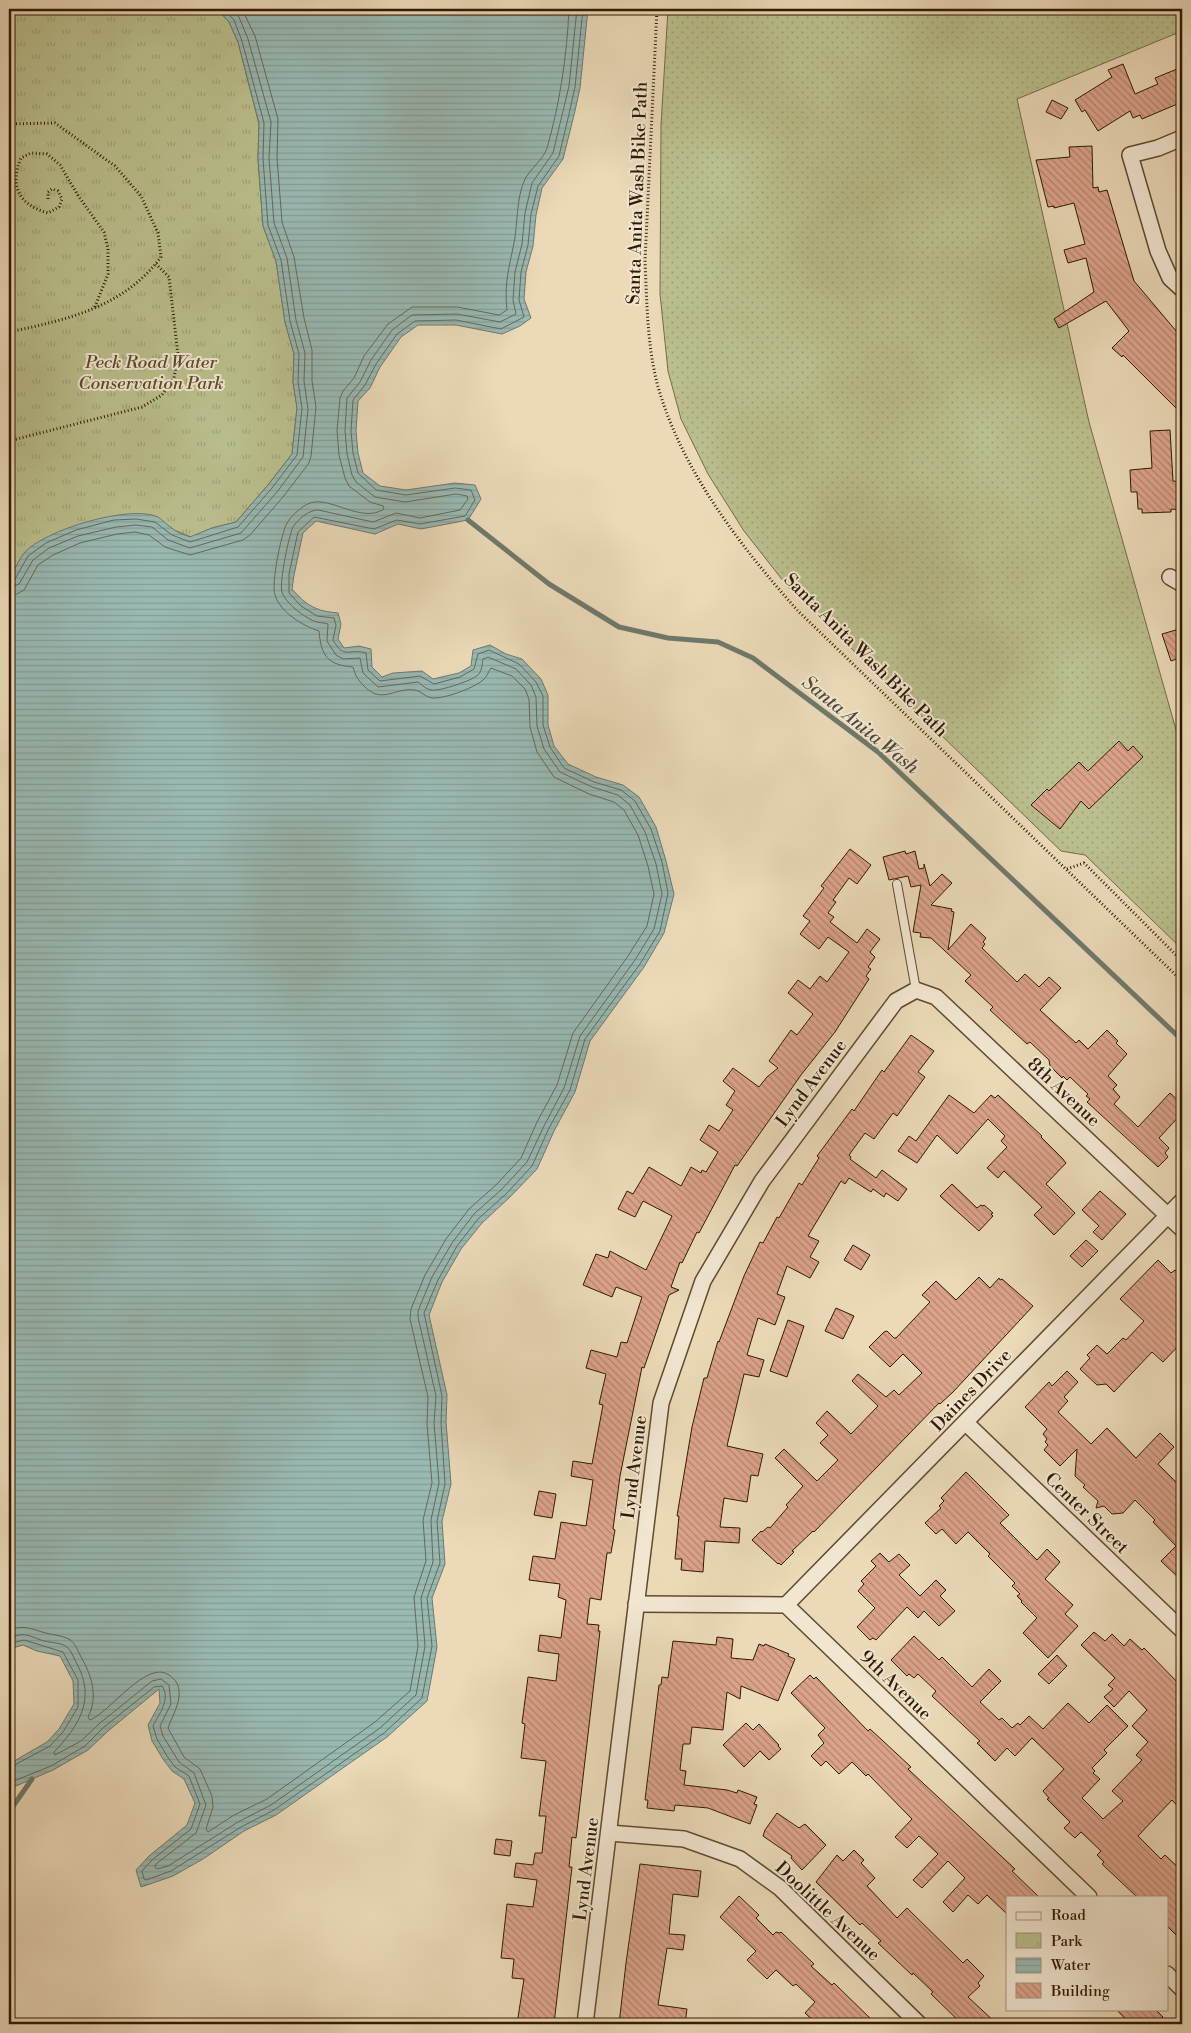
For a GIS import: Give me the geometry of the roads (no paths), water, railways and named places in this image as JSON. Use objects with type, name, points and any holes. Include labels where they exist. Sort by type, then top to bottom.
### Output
[{"type":"street","points":[[1182,138],[1158,148],[1130,155],[1158,250],[1170,278],[1182,289]]},
{"type":"street","name":"8th Avenue","points":[[916,990],[936,997],[1182,1229]]},
{"type":"street","name":"Lynd Avenue","points":[[585,2024],[661,1403],[704,1281],[762,1181],[896,1001],[916,990]]},
{"type":"street","name":"Daines Drive","points":[[786,1605],[1182,1201]]},
{"type":"street","name":"Center Street","points":[[966,1423],[1182,1630]]},
{"type":"street","points":[[636,1604],[786,1605]]},
{"type":"street","name":"9th Avenue","points":[[786,1605],[1088,1896]]},
{"type":"street","name":"Doolittle Avenue","points":[[609,1833],[684,1839],[740,1859],[780,1888],[919,2024]]},
{"type":"street","points":[[1168,1975],[1182,1989]]},
{"type":"lane","points":[[896,884],[916,990]]},
{"type":"water","points":[[212,9],[588,9],[580,88],[563,159],[542,188],[536,215],[533,246],[526,272],[524,299],[531,318],[520,326],[502,334],[456,325],[418,325],[401,337],[380,367],[370,388],[358,401],[356,431],[358,453],[363,473],[380,486],[406,490],[455,483],[475,485],[481,499],[468,520],[421,529],[398,524],[375,534],[316,521],[303,533],[292,589],[312,607],[338,613],[341,624],[338,639],[344,648],[359,646],[371,649],[372,667],[382,677],[393,673],[422,671],[433,679],[459,673],[471,666],[473,650],[490,645],[506,654],[522,659],[541,679],[548,695],[548,725],[554,746],[568,764],[596,777],[623,785],[639,797],[656,827],[674,894],[664,933],[644,967],[590,1041],[575,1092],[554,1131],[537,1169],[482,1223],[461,1249],[442,1282],[429,1315],[447,1395],[446,1422],[451,1484],[442,1521],[445,1564],[432,1598],[437,1647],[427,1701],[387,1737],[276,1815],[244,1831],[203,1859],[173,1876],[141,1887],[136,1870],[149,1856],[187,1825],[195,1803],[184,1779],[172,1771],[152,1741],[148,1725],[160,1703],[159,1689],[88,1750],[53,1770],[9,1789],[9,1764],[47,1742],[59,1729],[74,1704],[73,1681],[60,1656],[37,1651],[23,1645],[9,1649],[9,579],[24,553],[34,544],[68,528],[88,522],[128,514],[145,514],[158,517],[175,530],[190,537],[212,528],[236,522],[292,454],[297,408],[293,382],[294,354],[285,322],[276,261],[263,226],[258,159],[259,123],[238,42],[229,22],[218,10]]},
{"type":"waterway","name":"Santa Anita Wash","points":[[468,520],[549,584],[619,627],[668,638],[718,642],[753,658],[878,752],[1182,1040]]},
{"type":"waterway","points":[[9,1812],[32,1779]]},
{"type":"park label","name":"Peck Road Water Conservation Park","points":[[151,372]]}]
